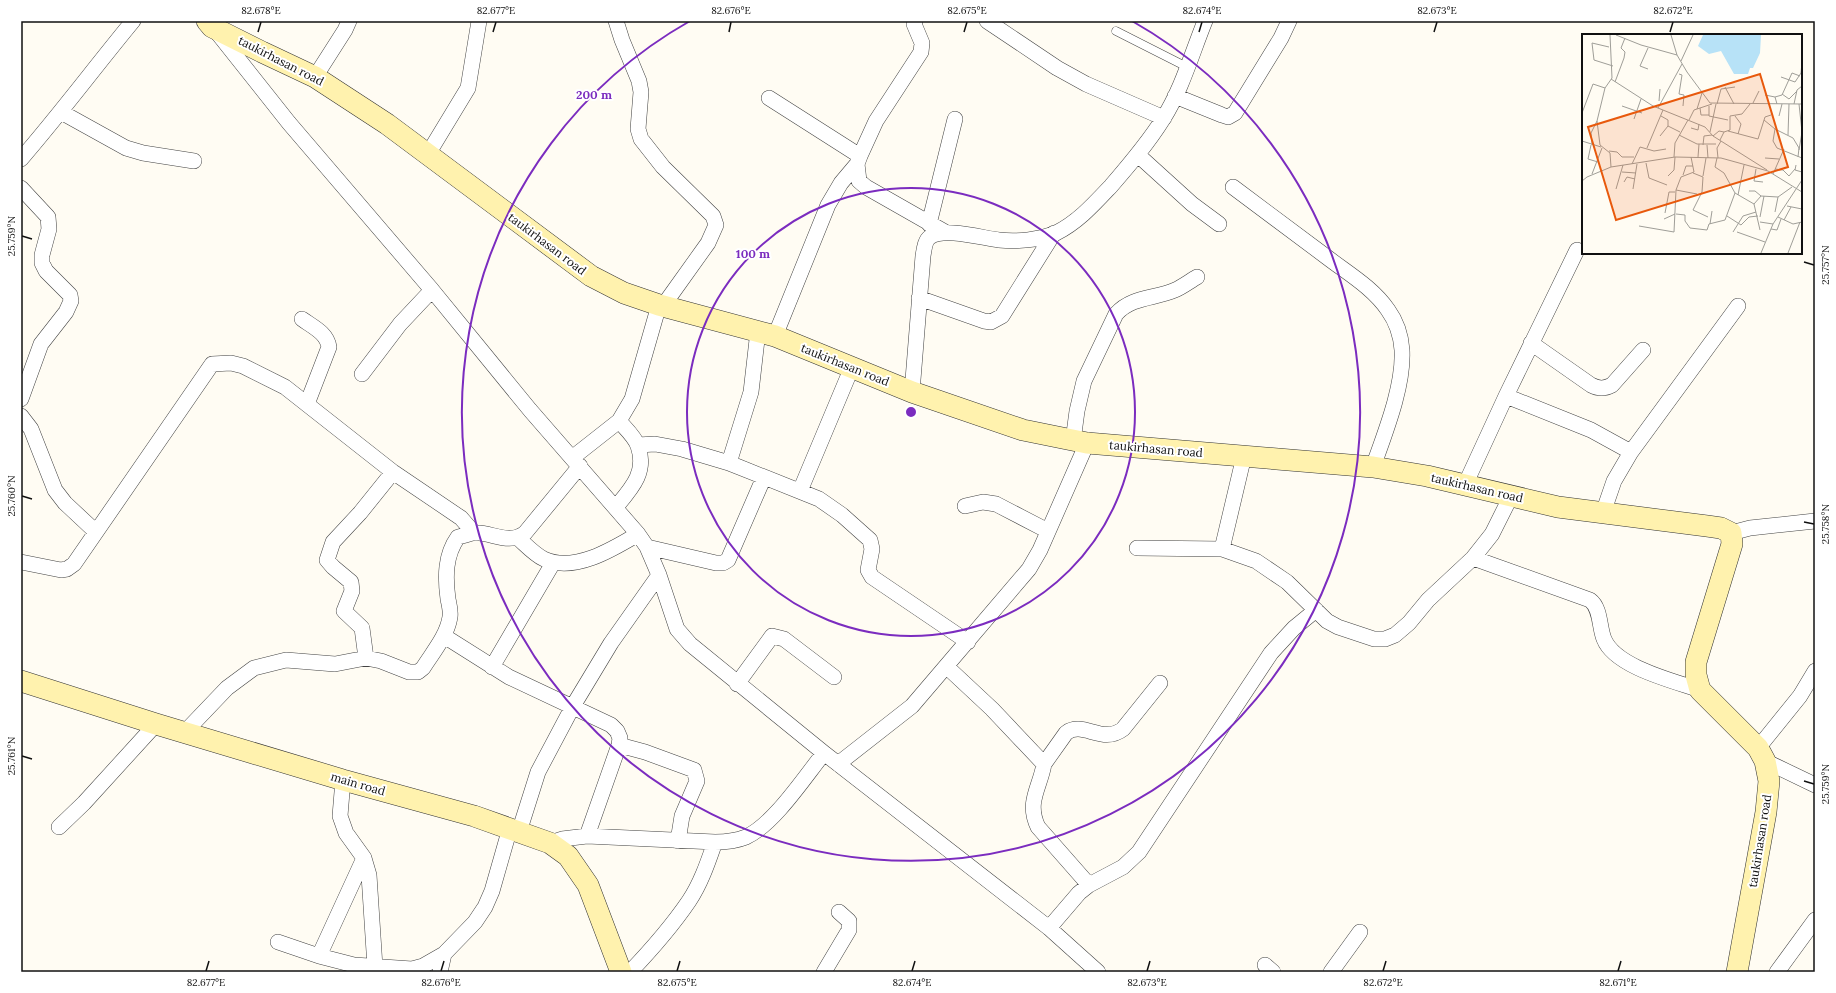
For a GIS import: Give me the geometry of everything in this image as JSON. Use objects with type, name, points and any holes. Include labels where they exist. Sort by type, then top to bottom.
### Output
[{"type":"street","points":[[315,77],[345,30],[349,21]]},
{"type":"street","points":[[428,154],[468,88],[479,21]]},
{"type":"street","points":[[184,733],[227,688],[254,668],[286,660],[335,664],[366,658],[381,661],[409,672],[418,672],[423,668],[444,636],[451,616],[446,566],[451,546],[458,537],[474,533],[505,538],[518,538],[525,533],[576,462],[619,421],[632,399],[661,305],[708,243],[716,225],[713,216],[663,167],[642,139],[638,129],[641,92],[639,81],[616,21]]},
{"type":"street","points":[[858,160],[859,181],[866,187],[945,232],[1000,240],[1026,240],[1054,234],[1070,225],[1091,208],[1138,155],[1164,118],[1175,96],[1205,21]]},
{"type":"street","points":[[1175,96],[1222,115],[1228,116],[1235,113],[1281,38],[1289,21]]},
{"type":"street","points":[[21,159],[61,112],[129,22]]},
{"type":"street","points":[[729,463],[766,333],[828,205],[841,183],[858,160],[876,121],[920,52],[922,43],[914,22]]},
{"type":"street","points":[[994,23],[1063,71],[1086,84],[1164,118]]},
{"type":"street","points":[[210,24],[289,123],[432,290],[530,410],[638,534],[647,547],[659,575],[677,629],[690,644],[737,684],[824,753],[1049,928],[1090,970]]},
{"type":"street","name":"taukirhasan road","points":[[210,24],[262,52],[315,77],[387,124],[591,276],[624,293],[661,305],[766,333],[912,392],[1023,430],[1080,442],[1373,467],[1426,476],[1558,507],[1722,528],[1731,533]]},
{"type":"street","points":[[769,98],[858,160]]},
{"type":"street","points":[[61,112],[126,148],[143,153],[194,161]]},
{"type":"street","points":[[929,224],[955,119]]},
{"type":"street","points":[[1138,155],[1192,204],[1219,224]]},
{"type":"street","points":[[1234,187],[1375,294],[1388,310],[1398,330],[1402,350],[1400,374],[1389,422],[1373,467]]},
{"type":"street","points":[[21,188],[48,217],[49,230],[42,255],[42,263],[46,271],[70,295],[71,301],[66,312],[41,344],[21,399]]},
{"type":"street","points":[[912,392],[922,256],[926,242],[930,236],[945,232]]},
{"type":"street","points":[[919,298],[984,321],[991,322],[1002,316],[1054,234]]},
{"type":"street","points":[[1465,485],[1531,343],[1577,250]]},
{"type":"street","points":[[838,764],[912,706],[947,667],[1029,569],[1048,531],[1080,442],[1077,411],[1084,381],[1116,314],[1123,306],[1174,290],[1197,277]]},
{"type":"street","points":[[362,374],[400,324],[432,290]]},
{"type":"street","points":[[1603,513],[1614,481],[1631,452],[1738,306]]},
{"type":"street","points":[[302,319],[324,334],[328,340],[329,347],[307,404]]},
{"type":"street","points":[[1531,343],[1591,385],[1598,388],[1606,388],[1612,385],[1643,350]]},
{"type":"street","points":[[21,562],[55,569],[67,569],[74,564],[212,364],[231,363],[243,366],[285,387],[393,472],[461,518],[474,533]]},
{"type":"street","points":[[800,491],[852,367]]},
{"type":"street","points":[[1506,396],[1591,430],[1631,452]]},
{"type":"street","points":[[21,416],[31,429],[55,490],[65,503],[96,532]]},
{"type":"street","points":[[616,507],[634,486],[640,472],[641,464],[638,445],[619,421]]},
{"type":"street","points":[[638,445],[655,444],[682,449],[729,463],[819,499],[842,515],[870,540],[872,549],[868,570],[872,577],[968,642]]},
{"type":"street","points":[[1222,549],[1244,456]]},
{"type":"street","points":[[366,658],[362,628],[344,611],[352,591],[351,582],[327,560],[333,542],[360,513],[393,472]]},
{"type":"street","points":[[647,547],[716,563],[723,563],[728,560],[764,477]]},
{"type":"street","points":[[1137,548],[1222,549],[1256,561],[1287,582],[1327,621],[1338,627],[1374,639],[1385,639],[1395,635],[1410,623],[1428,600],[1473,558],[1492,534],[1511,496]]},
{"type":"street","points":[[965,506],[983,502],[996,504],[1048,531]]},
{"type":"street","points":[[1700,690],[1696,675],[1696,662],[1732,544],[1731,533],[1750,528],[1815,521]]},
{"type":"street","points":[[518,538],[543,559],[553,563],[570,564],[610,550],[638,534]]},
{"type":"street","points":[[1473,558],[1590,600],[1595,604],[1605,640],[1612,650],[1623,660],[1658,675],[1700,690],[1762,755],[1815,785]]},
{"type":"street","points":[[492,667],[553,563]]},
{"type":"street","points":[[278,942],[319,956],[354,965],[375,967],[412,969],[423,966],[444,954],[475,922],[485,907],[538,772],[611,643],[659,575]]},
{"type":"street","points":[[1049,928],[1079,893],[1090,884],[1123,867],[1139,852],[1271,653],[1294,628],[1316,610]]},
{"type":"street","points":[[444,636],[508,677],[574,706],[611,725],[618,731],[620,738],[619,745],[587,836]]},
{"type":"street","points":[[737,684],[772,636],[784,639],[834,677]]},
{"type":"street","points":[[947,667],[992,709],[1044,764]]},
{"type":"street","points":[[1762,755],[1815,671]]},
{"type":"street","name":"main road","points":[[21,681],[184,733],[343,780],[474,816],[550,843],[568,856],[588,885],[621,972]]},
{"type":"street","points":[[1090,884],[1038,827],[1033,816],[1034,794],[1042,774],[1044,764],[1066,733],[1070,730],[1080,730],[1107,736],[1117,733],[1123,729],[1160,683]]},
{"type":"street","points":[[59,827],[84,803],[156,724]]},
{"type":"street","points":[[619,745],[646,752],[694,770],[697,780],[682,816],[678,841]]},
{"type":"street","points":[[550,843],[562,839],[587,836],[715,842],[726,842],[744,837],[757,830],[774,814],[824,753]]},
{"type":"street","name":"taukirhasan road","points":[[1737,972],[1766,812],[1769,781],[1762,755]]},
{"type":"street","points":[[343,780],[340,816],[346,833],[364,858],[369,875],[375,967]]},
{"type":"street","points":[[630,972],[653,947],[690,900],[715,842]]},
{"type":"street","points":[[319,956],[364,858]]},
{"type":"street","points":[[824,972],[849,930],[849,921],[839,912]]},
{"type":"street","points":[[1777,972],[1815,920]]},
{"type":"street","points":[[1331,972],[1360,932]]},
{"type":"street","points":[[440,972],[444,954]]},
{"type":"lane","points":[[1116,31],[1187,67]]}]
